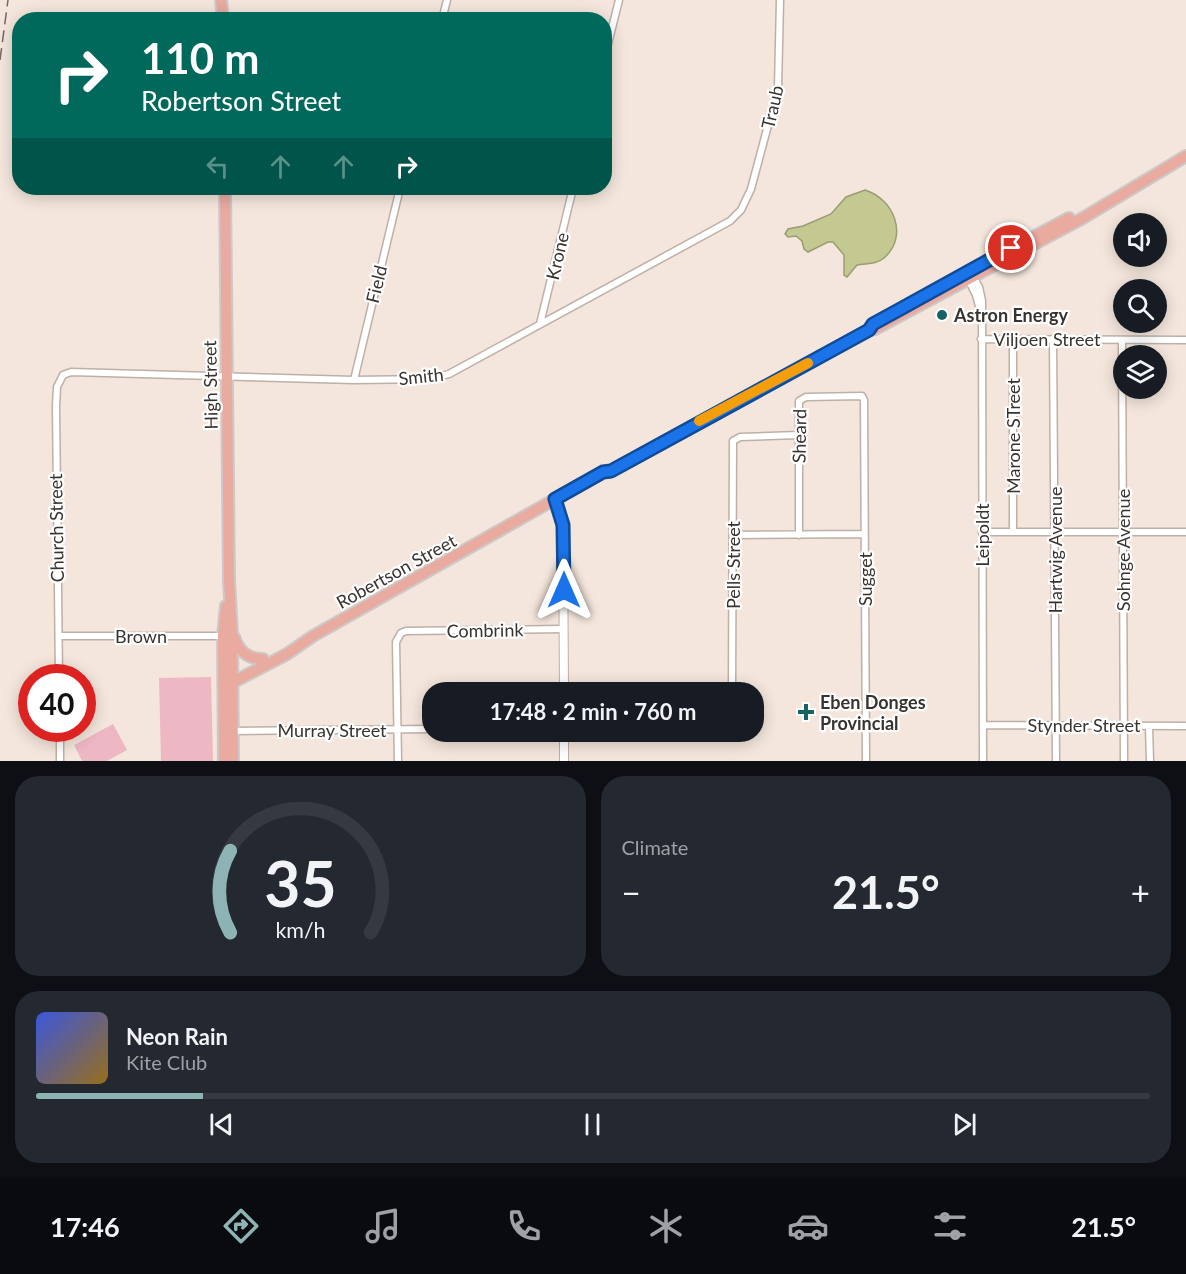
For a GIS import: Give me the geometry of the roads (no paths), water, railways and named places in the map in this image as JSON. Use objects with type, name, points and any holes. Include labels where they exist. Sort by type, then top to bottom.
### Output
[{"type":"main road","name":"Robertson Street","points":[[228,681],[286,654],[313,636],[495,534],[504,533],[556,502],[605,477],[611,471],[869,330],[875,329],[968,274],[1083,218],[1186,156]]},
{"type":"main road","name":"High Street","points":[[224,761],[229,581],[225,195]]},
{"type":"main road","points":[[228,635],[242,652],[253,658],[263,659]]},
{"type":"main road","name":"Robertson Street","points":[[228,681],[263,659],[313,636]]},
{"type":"main road","name":"High Street","points":[[228,681],[233,731],[233,761]]},
{"type":"street","points":[[612,28],[619,0]]},
{"type":"street","name":"Traub","points":[[741,210],[752,189],[778,88],[780,0]]},
{"type":"street","name":"Field","points":[[354,380],[398,195]]},
{"type":"street","name":"Krone","points":[[540,324],[571,195]]},
{"type":"street","name":"Smith","points":[[60,378],[71,372],[354,380],[439,378],[730,221],[741,210]]},
{"type":"street","name":"Leipoldt","points":[[968,274],[981,309],[982,761]]},
{"type":"street","name":"Viljoen Street","points":[[981,339],[1186,340]]},
{"type":"street","name":"Hartwig Avenue","points":[[1053,339],[1056,761]]},
{"type":"street","name":"Marone STreet","points":[[1012,532],[1013,340]]},
{"type":"street","name":"Sohnge Avenue","points":[[1122,340],[1124,761]]},
{"type":"street","name":"Church Street","points":[[59,664],[56,406],[60,378]]},
{"type":"street","name":"Sheard","points":[[799,535],[798,406],[802,398],[863,397]]},
{"type":"street","name":"Sugget","points":[[863,397],[866,761]]},
{"type":"street","name":"Pells Street","points":[[732,682],[733,443],[735,438],[798,435]]},
{"type":"street","points":[[556,502],[562,518],[563,532],[564,682]]},
{"type":"street","points":[[982,532],[1186,532]]},
{"type":"street","points":[[733,536],[864,534]]},
{"type":"street","name":"Combrink","points":[[397,730],[396,642],[399,635],[406,631],[563,629]]},
{"type":"street","name":"Brown","points":[[59,636],[228,635]]},
{"type":"street","name":"Stynder Street","points":[[983,724],[1186,726]]},
{"type":"street","points":[[1149,726],[1150,761]]},
{"type":"street","name":"Murray Street","points":[[233,731],[422,729]]},
{"type":"street","points":[[397,730],[398,761]]},
{"type":"street","points":[[60,742],[60,761]]},
{"type":"street","points":[[564,742],[564,761]]},
{"type":"railway","points":[[0,60],[8,0]]},
{"type":"place","name":"Astron Energy","points":[[942,315]]},
{"type":"place","name":"Eben Donges Provincial","points":[[806,712]]}]
